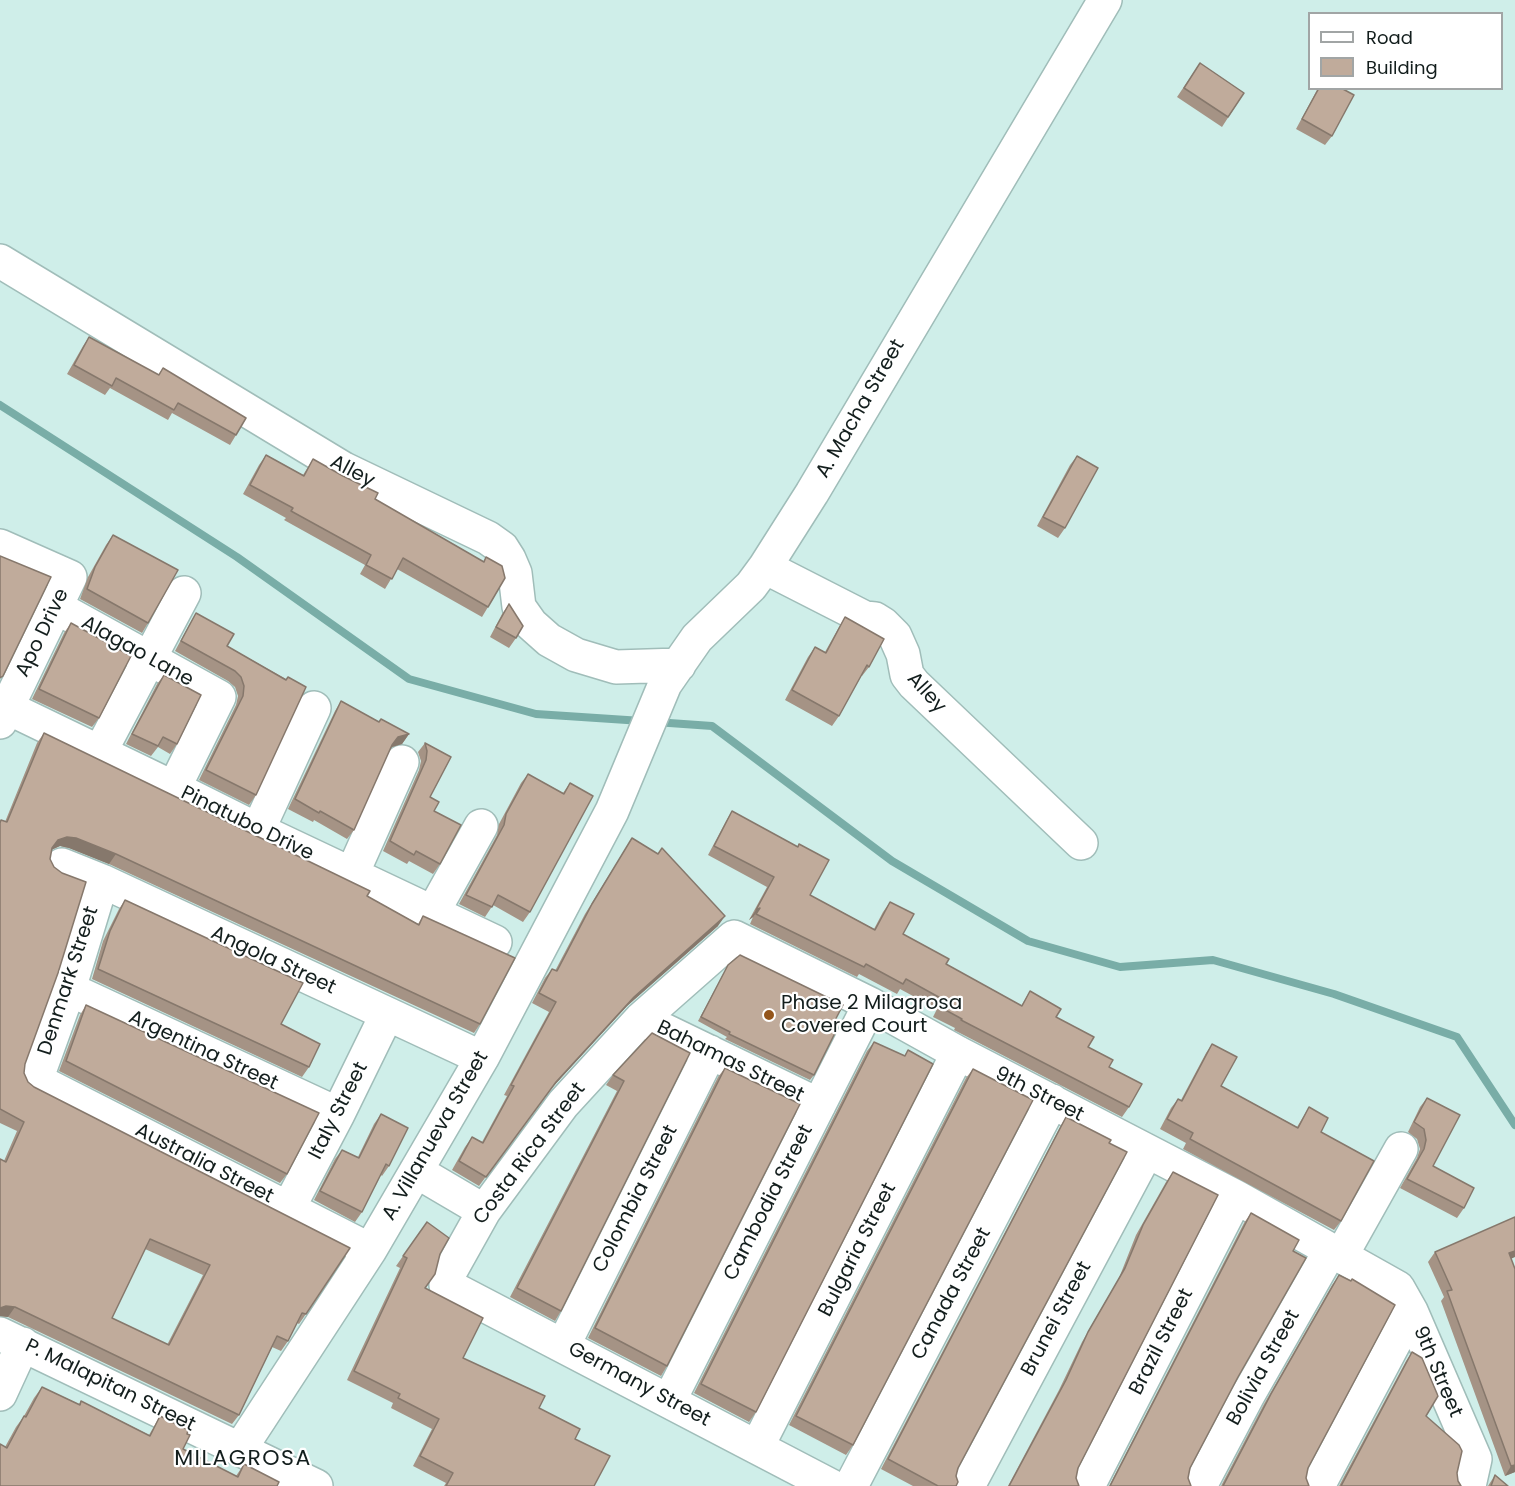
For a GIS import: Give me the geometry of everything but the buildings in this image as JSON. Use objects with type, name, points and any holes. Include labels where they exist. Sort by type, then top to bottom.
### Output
[{"type":"street","name":"A. Macha Street","points":[[612,811],[672,674],[697,638],[751,586],[765,567],[812,493],[1105,0]]},
{"type":"street","name":"Alley","points":[[0,261],[344,469],[488,538],[502,548],[509,559],[515,573],[519,607],[531,624],[549,640],[576,655],[616,667],[672,674]]},
{"type":"street","name":"Apo Drive","points":[[0,546],[70,577],[2,711]]},
{"type":"street","name":"Alley","points":[[765,567],[865,618],[875,619],[883,624],[895,636],[903,654],[907,675],[914,684],[1081,843]]},
{"type":"street","points":[[100,752],[184,592]]},
{"type":"street","name":"Alagao Lane","points":[[56,607],[219,697],[174,788]]},
{"type":"street","points":[[258,830],[314,708]]},
{"type":"street","name":"Pinatubo Drive","points":[[2,711],[100,752],[258,830],[495,942]]},
{"type":"street","points":[[352,874],[402,762]]},
{"type":"street","name":"A. Villanueva Street","points":[[240,1449],[370,1250],[482,1058],[612,811]]},
{"type":"street","points":[[433,912],[481,826]]},
{"type":"street","name":"Angola Street","points":[[62,866],[102,881],[482,1058]]},
{"type":"street","name":"Denmark Street","points":[[36,1080],[69,989],[102,881]]},
{"type":"street","name":"9th Street","points":[[734,937],[870,1004],[958,1053],[1236,1197],[1398,1288],[1411,1311],[1475,1459],[1469,1486]]},
{"type":"street","name":"Costa Rica Street","points":[[446,1285],[451,1270],[484,1211],[563,1104],[641,1019],[734,937]]},
{"type":"street","name":"Argentina Street","points":[[69,989],[338,1114]]},
{"type":"street","name":"Cambodia Street","points":[[669,1401],[870,1004]]},
{"type":"street","name":"Italy Street","points":[[289,1207],[387,1014]]},
{"type":"street","name":"Bahamas Street","points":[[641,1019],[819,1105]]},
{"type":"street","name":"Colombia Street","points":[[563,1346],[710,1052]]},
{"type":"street","name":"Bulgaria Street","points":[[757,1447],[958,1053]]},
{"type":"street","name":"Australia Street","points":[[36,1080],[370,1250]]},
{"type":"street","name":"Canada Street","points":[[851,1486],[1052,1101]]},
{"type":"street","points":[[1335,1253],[1401,1149]]},
{"type":"street","name":"Brunei Street","points":[[968,1486],[1147,1152]]},
{"type":"street","points":[[416,1171],[484,1211]]},
{"type":"street","name":"Brazil Street","points":[[1088,1486],[1236,1197]]},
{"type":"street","name":"Bolivia Street","points":[[1200,1486],[1248,1395],[1335,1253]]},
{"type":"street","name":"Germany Street","points":[[446,1285],[831,1486]]},
{"type":"street","points":[[1318,1486],[1411,1311]]},
{"type":"street","points":[[0,1394],[12,1339]]},
{"type":"street","name":"P. Malapitan Street","points":[[12,1339],[316,1486]]},
{"type":"waterway","points":[[0,405],[237,557],[409,679],[536,714],[642,721]]},
{"type":"waterway","points":[[655,722],[712,726],[892,861],[1028,941],[1120,967],[1213,960],[1334,994],[1457,1037],[1515,1125]]},
{"type":"place","name":"Phase 2 Milagrosa Covered Court","points":[[769,1015]]},
{"type":"district","name":"MILAGROSA","points":[[243,1459]]}]
